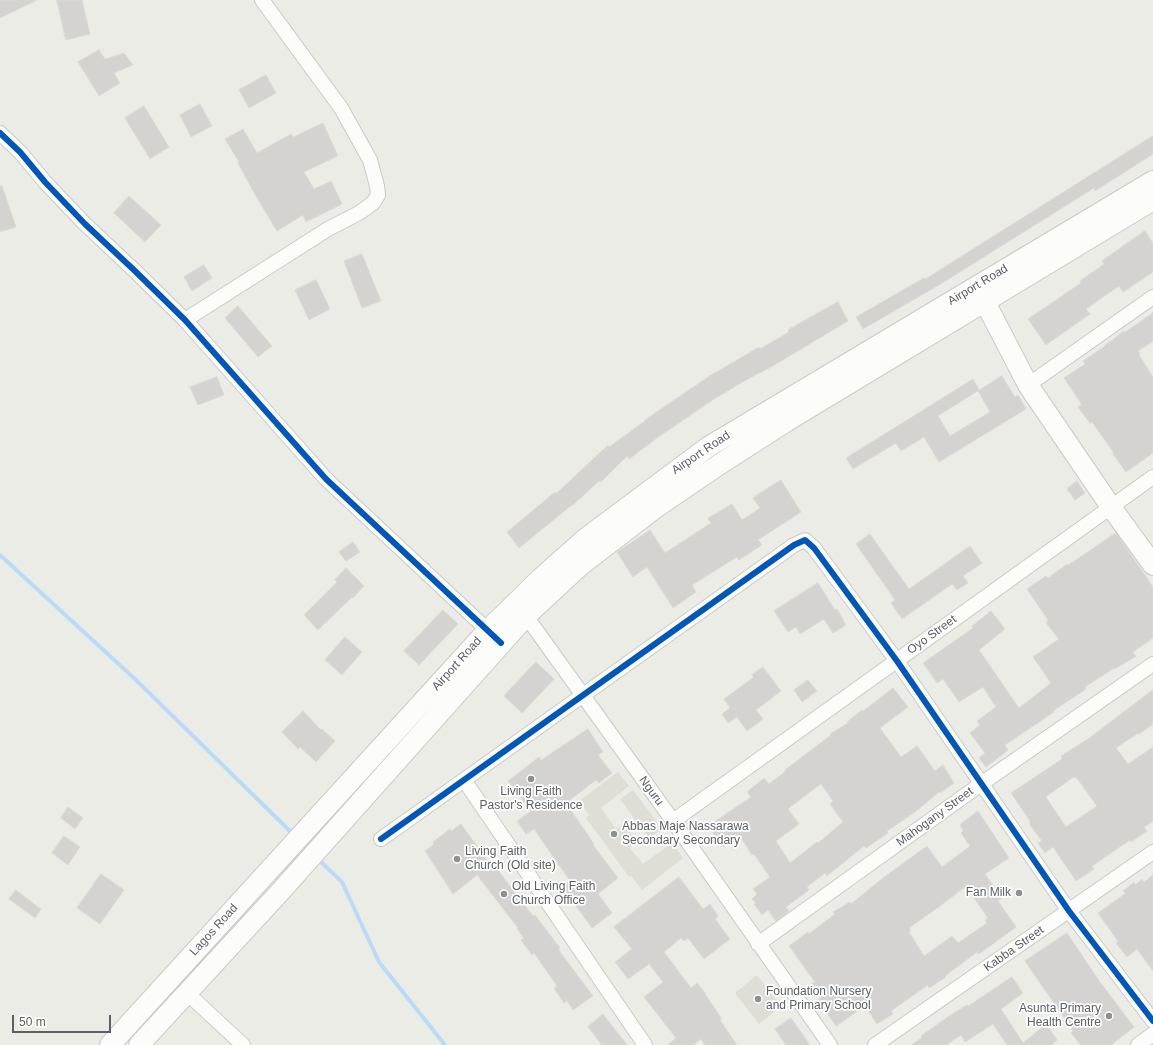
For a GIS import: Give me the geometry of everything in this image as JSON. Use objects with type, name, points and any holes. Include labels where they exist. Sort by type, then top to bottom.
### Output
[{"type":"main road","name":"Airport Road","points":[[338,827],[541,578],[586,538],[708,447],[1153,180]]},
{"type":"main road","name":"Airport Road","points":[[320,815],[494,637],[526,616],[581,565],[654,509],[720,464],[774,430],[1153,200]]},
{"type":"main road","points":[[985,302],[1028,384],[1111,507],[1153,565]]},
{"type":"main road","name":"Lagos Road","points":[[110,1045],[320,815]]},
{"type":"main road","name":"Lagos Road","points":[[139,1045],[338,827]]},
{"type":"street","points":[[185,320],[328,229],[359,213],[373,203],[378,195],[370,160],[341,108],[262,0]]},
{"type":"street","points":[[0,133],[20,152],[45,182],[85,224],[136,271],[185,320],[326,479],[494,637]]},
{"type":"street","points":[[1028,384],[1153,298]]},
{"type":"street","name":"Oyo Street","points":[[673,821],[1153,477]]},
{"type":"street","points":[[381,839],[794,545],[805,540],[814,548],[897,661],[1069,911],[1153,1022]]},
{"type":"street","name":"Nguru","points":[[526,616],[673,821],[830,1045]]},
{"type":"street","name":"Mahogany Street","points":[[758,944],[981,784],[1153,664]]},
{"type":"street","points":[[464,780],[645,1045]]},
{"type":"street","name":"Kabba Street","points":[[875,1045],[1153,852]]},
{"type":"street","points":[[187,993],[243,1045]]},
{"type":"street","points":[[1138,1045],[1153,1034]]},
{"type":"shaded area","name":"Abbas Maje Nassarawa Secondary Secondary","points":[[618,772],[629,786],[601,808],[616,829],[619,827],[622,830],[626,827],[633,837],[628,841],[632,846],[630,848],[643,864],[672,843],[683,858],[642,890],[631,876],[629,877],[586,818],[589,815],[579,801]]},
{"type":"shaded area","name":"Abbas Maje Nassarawa Secondary Secondary","points":[[633,790],[662,829],[649,838],[620,799]]},
{"type":"shaded area","name":"Foundation Nursery and Primary School","points":[[757,975],[781,1006],[759,1024],[735,993]]},
{"type":"building","points":[[0,0],[37,0],[0,18]]},
{"type":"building","points":[[57,0],[82,0],[90,34],[66,40]]},
{"type":"building","points":[[99,50],[105,59],[124,53],[133,65],[114,73],[120,83],[99,96],[78,62]]},
{"type":"building","points":[[266,75],[276,93],[249,108],[239,90]]},
{"type":"building","points":[[200,104],[212,126],[191,137],[180,115]]},
{"type":"building","points":[[144,106],[169,147],[150,159],[125,118]]},
{"type":"building","points":[[323,123],[338,156],[304,172],[314,189],[331,181],[342,204],[306,222],[303,215],[277,231],[225,139],[243,129],[257,153],[291,134],[293,137]]},
{"type":"building","points":[[1153,136],[1153,154],[1095,191],[1094,188],[939,285],[863,329],[856,317],[924,278],[925,279]]},
{"type":"building","points":[[0,186],[2,186],[16,227],[0,232]]},
{"type":"building","points":[[129,196],[161,225],[145,242],[114,213]]},
{"type":"building","points":[[1145,231],[1153,243],[1153,272],[1123,292],[1119,286],[1086,309],[1090,314],[1046,345],[1028,319],[1081,283],[1080,281],[1104,264],[1102,261]]},
{"type":"building","points":[[362,254],[381,301],[362,308],[344,261]]},
{"type":"building","points":[[204,265],[212,278],[192,291],[184,277]]},
{"type":"building","points":[[316,280],[330,309],[309,320],[295,290]]},
{"type":"building","points":[[838,302],[848,321],[714,399],[629,459],[627,456],[601,482],[599,481],[573,505],[519,548],[507,532],[555,492],[556,494],[608,445],[609,447],[645,420],[708,377],[759,347],[760,349],[789,332],[788,330]]},
{"type":"building","points":[[238,306],[272,346],[258,357],[225,318]]},
{"type":"building","points":[[1153,313],[1153,341],[1138,351],[1153,377],[1153,453],[1126,472],[1092,422],[1090,423],[1078,407],[1082,405],[1064,378],[1085,364],[1083,361],[1124,331],[1125,332]]},
{"type":"building","points":[[1002,376],[1015,397],[1018,395],[1026,409],[939,462],[924,437],[901,451],[896,443],[853,469],[846,458],[973,379],[979,390]],"holes":[[[978,391],[990,412],[950,436],[938,416]]]},
{"type":"building","points":[[217,377],[224,395],[198,405],[190,387]]},
{"type":"building","points":[[781,480],[801,512],[758,540],[762,545],[739,560],[737,557],[692,585],[696,592],[673,608],[647,567],[633,577],[617,552],[650,530],[665,553],[711,523],[708,518],[732,504],[742,520],[760,508],[753,498]]},
{"type":"building","points":[[1077,481],[1085,493],[1075,500],[1067,489]]},
{"type":"building","points":[[1116,533],[1153,587],[1153,638],[1133,652],[1136,656],[1085,687],[1086,689],[1005,745],[1008,750],[986,767],[979,758],[985,753],[970,733],[980,725],[977,721],[996,707],[983,687],[959,702],[943,679],[937,683],[923,663],[973,628],[972,626],[991,611],[1005,629],[979,650],[1019,708],[1051,683],[1033,657],[1059,639],[1046,623],[1048,620],[1027,589],[1046,576],[1048,578]]},
{"type":"building","points":[[870,534],[909,589],[970,546],[982,563],[963,576],[968,583],[957,590],[952,584],[902,619],[891,603],[895,600],[856,544]]},
{"type":"building","points":[[353,542],[360,552],[346,561],[339,552]]},
{"type":"building","points":[[346,568],[364,586],[318,630],[304,615],[337,582],[335,580]]},
{"type":"building","points":[[818,583],[835,610],[837,609],[846,625],[833,633],[824,619],[800,634],[796,627],[788,632],[774,611]]},
{"type":"building","points":[[443,610],[458,624],[419,665],[404,651]]},
{"type":"building","points":[[345,637],[362,652],[342,675],[325,660]]},
{"type":"building","points":[[536,662],[554,679],[522,713],[504,696]]},
{"type":"building","points":[[763,667],[781,691],[756,710],[763,719],[747,731],[737,717],[728,723],[722,714],[730,708],[724,699],[754,677],[752,675]]},
{"type":"building","points":[[808,680],[817,691],[802,702],[794,690]]},
{"type":"building","points":[[893,688],[908,707],[880,728],[901,757],[917,746],[935,771],[943,765],[954,783],[940,793],[939,792],[915,812],[887,831],[888,833],[866,848],[864,846],[827,876],[825,873],[807,887],[809,890],[786,907],[789,911],[776,921],[768,910],[762,915],[754,904],[756,903],[752,899],[757,894],[753,889],[770,877],[754,854],[752,855],[740,836],[723,847],[708,826],[751,797],[747,792],[764,778],[769,784],[831,735],[830,734],[848,723],[847,722],[862,710],[863,711]],"holes":[[[821,784],[833,801],[830,804],[843,822],[818,843],[817,842],[790,863],[776,841],[799,824],[788,809]]]},
{"type":"building","points":[[1153,690],[1153,724],[1116,748],[1128,764],[1153,747],[1153,821],[1144,827],[1147,831],[1131,842],[1130,840],[1092,866],[1094,869],[1076,881],[1053,847],[1045,853],[1038,843],[1042,841],[1030,825],[1030,821],[1011,793],[1062,759],[1061,756],[1088,739]],"holes":[[[1074,777],[1076,777],[1097,806],[1066,827],[1046,797]]]},
{"type":"building","points":[[303,711],[321,730],[322,729],[335,741],[316,762],[300,747],[298,749],[282,732]]},
{"type":"building","points":[[588,729],[603,752],[598,755],[612,773],[599,783],[596,780],[566,803],[594,844],[593,845],[618,878],[598,894],[612,913],[592,928],[562,887],[570,881],[534,829],[526,834],[517,821],[531,811],[508,781],[539,757],[541,760]]},
{"type":"building","points":[[68,807],[83,818],[75,829],[61,818]]},
{"type":"building","points":[[978,811],[1009,858],[985,874],[1002,898],[998,901],[1016,927],[979,954],[977,952],[945,976],[946,977],[929,988],[928,985],[891,1011],[893,1014],[877,1024],[865,1006],[836,1026],[818,1000],[821,998],[811,984],[815,982],[789,946],[808,932],[809,934],[835,914],[833,912],[850,902],[851,904],[883,878],[927,846],[942,867],[970,846],[961,833],[963,831],[960,825]],"holes":[[[964,888],[965,890],[967,888],[988,918],[985,920],[987,923],[958,943],[952,936],[924,956],[909,932],[911,931],[909,928]]]},
{"type":"building","points":[[461,824],[492,867],[494,865],[533,916],[535,915],[593,996],[573,1010],[567,1001],[564,1003],[554,988],[557,986],[534,953],[532,955],[521,940],[524,938],[517,929],[518,928],[477,875],[453,894],[425,851],[434,844],[433,842],[450,829],[451,831]]},
{"type":"building","points":[[64,836],[80,847],[68,865],[52,853]]},
{"type":"building","points":[[101,874],[124,890],[100,924],[77,908]]},
{"type":"building","points":[[1153,875],[1153,971],[1137,949],[1127,957],[1116,943],[1118,941],[1098,913],[1126,893],[1123,891],[1134,882],[1135,885],[1142,879],[1144,882]]},
{"type":"building","points":[[679,877],[703,909],[710,904],[718,916],[715,919],[730,939],[704,959],[688,938],[684,941],[681,938],[664,952],[691,988],[697,983],[706,994],[722,1019],[720,1020],[737,1045],[705,1045],[701,1039],[693,1045],[667,1045],[676,1038],[644,997],[663,982],[649,964],[628,979],[615,962],[632,949],[614,927]]},
{"type":"building","points":[[16,890],[41,909],[35,918],[9,899]]},
{"type":"building","points":[[1067,933],[1100,982],[1134,1027],[1111,1045],[1081,1045],[1071,1033],[1073,1031],[1025,961]]},
{"type":"building","points":[[1012,977],[1023,993],[1001,1009],[1023,1043],[1046,1024],[1057,1040],[1051,1045],[1007,1045],[993,1024],[965,1042],[961,1035],[946,1045],[911,1045],[949,1016],[967,1005],[968,1006]]},
{"type":"building","points":[[603,1014],[627,1045],[602,1045],[588,1027]]},
{"type":"building","points":[[791,1018],[810,1045],[786,1045],[775,1029]]},
{"type":"waterway","points":[[0,555],[135,679],[295,836]]},
{"type":"waterway","points":[[318,859],[342,882],[379,962],[445,1045]]},
{"type":"cycle path","points":[[0,133],[20,152],[45,182],[85,224],[185,320],[326,479],[501,643]]},
{"type":"cycle path","points":[[381,839],[794,545],[805,540],[814,548],[897,661],[1069,911],[1153,1021]]},
{"type":"place","name":"Living Faith Pastor's Residence","points":[[531,779]]},
{"type":"place","name":"Abbas Maje Nassarawa Secondary Secondary","points":[[614,834]]},
{"type":"place","name":"Living Faith Church (Old site)","points":[[457,859]]},
{"type":"place","name":"Fan Milk","points":[[1019,893]]},
{"type":"place","name":"Old Living Faith Church Office","points":[[504,894]]},
{"type":"place","name":"Foundation Nursery and Primary School","points":[[758,999]]},
{"type":"place","name":"Asunta Primary Health Centre","points":[[1109,1016]]}]
